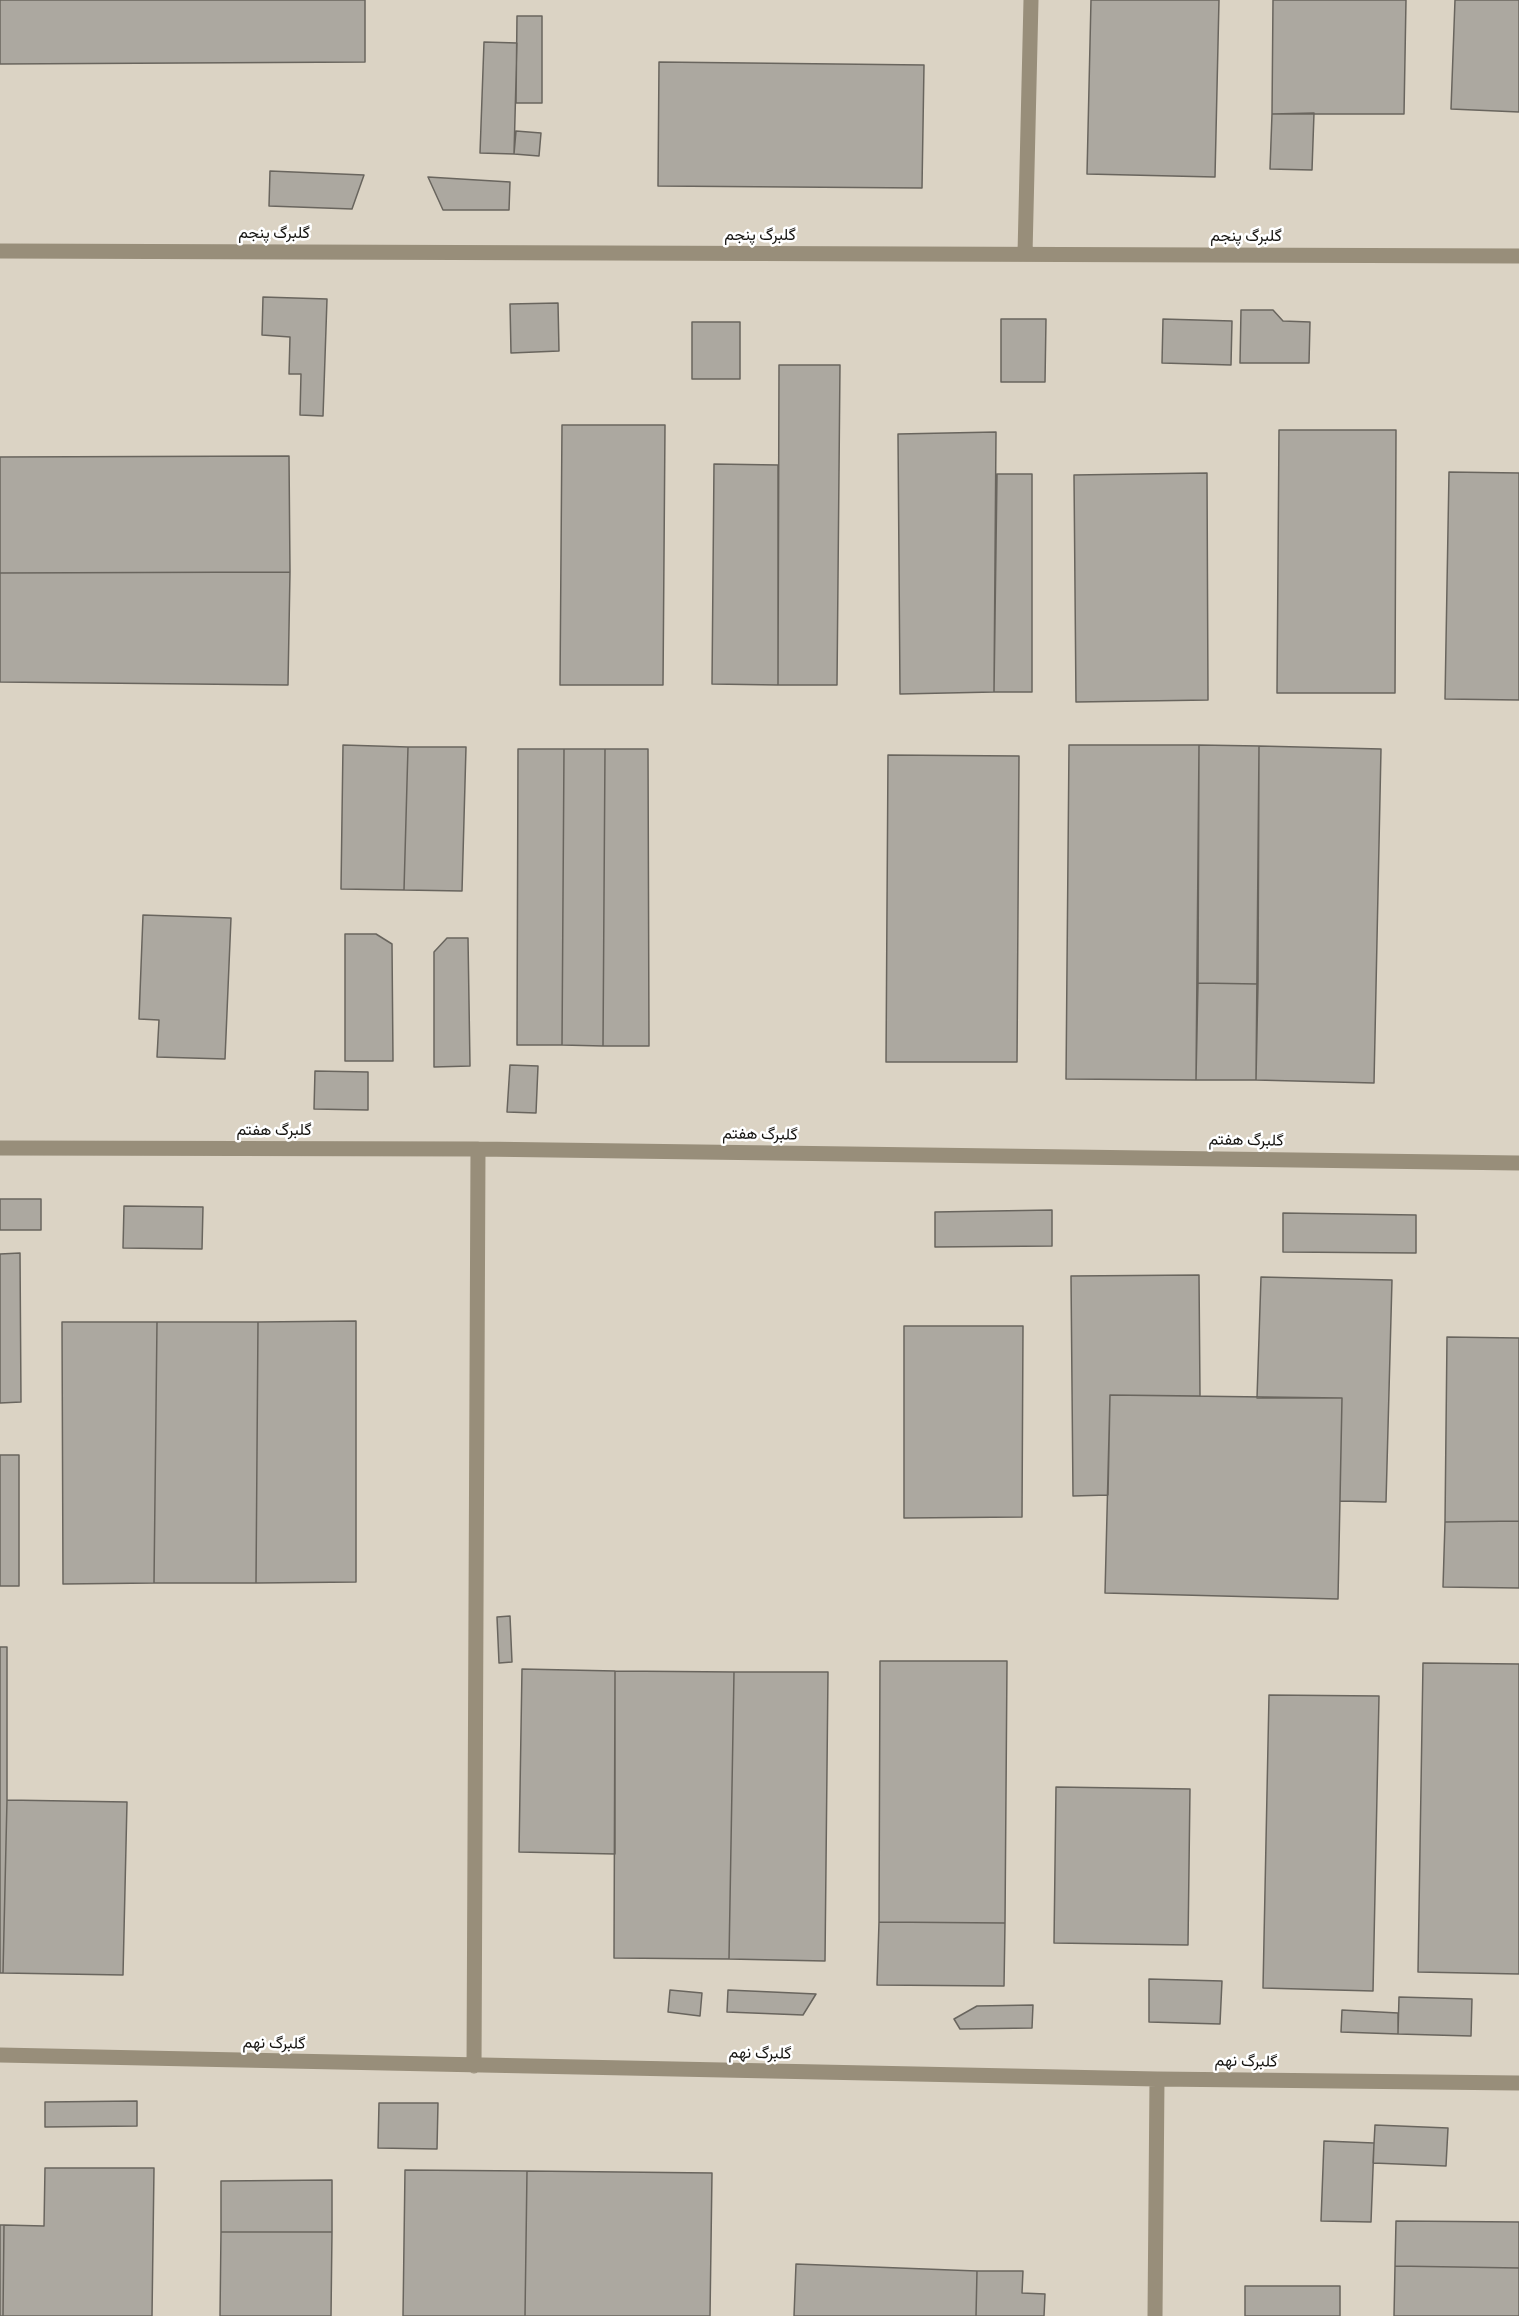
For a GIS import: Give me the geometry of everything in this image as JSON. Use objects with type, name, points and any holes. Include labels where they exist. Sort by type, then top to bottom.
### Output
[{"type":"street","points":[[1025,254],[1031,0]]},
{"type":"street","name":"گلبرگ پنجم","points":[[0,251],[1519,256]]},
{"type":"street","name":"گلبرگ هفتم","points":[[0,1148],[478,1149],[1519,1163]]},
{"type":"street","points":[[474,2066],[478,1149]]},
{"type":"street","name":"گلبرگ نهم","points":[[0,2055],[1157,2079],[1519,2083]]},
{"type":"street","points":[[1155,2316],[1157,2079]]},
{"type":"shaded area","points":[[0,0],[1519,0],[1519,2316],[0,2316]]},
{"type":"building","points":[[0,0],[365,0],[365,62],[0,64]]},
{"type":"building","points":[[1091,0],[1219,0],[1215,177],[1087,174]]},
{"type":"building","points":[[1273,0],[1406,0],[1404,114],[1272,114]]},
{"type":"building","points":[[1455,0],[1519,0],[1519,112],[1451,109]]},
{"type":"building","points":[[517,16],[542,16],[542,103],[516,103]]},
{"type":"building","points":[[484,42],[517,43],[514,154],[480,153]]},
{"type":"building","points":[[659,62],[924,65],[922,188],[658,186]]},
{"type":"building","points":[[1314,113],[1312,170],[1270,169],[1272,114]]},
{"type":"building","points":[[516,131],[541,133],[539,156],[514,154]]},
{"type":"building","points":[[270,171],[364,175],[352,209],[269,206]]},
{"type":"building","points":[[428,177],[510,182],[509,210],[443,210]]},
{"type":"building","points":[[263,297],[327,299],[323,416],[300,415],[301,374],[289,374],[290,337],[262,335]]},
{"type":"building","points":[[558,303],[559,351],[511,353],[510,304]]},
{"type":"building","points":[[1241,310],[1273,310],[1283,321],[1310,322],[1309,363],[1240,363]]},
{"type":"building","points":[[1001,319],[1046,319],[1045,382],[1001,382]]},
{"type":"building","points":[[1163,319],[1232,321],[1231,365],[1162,363]]},
{"type":"building","points":[[692,322],[740,322],[740,379],[692,379]]},
{"type":"building","points":[[779,365],[840,365],[837,685],[778,685]]},
{"type":"building","points":[[562,425],[665,425],[663,685],[560,685]]},
{"type":"building","points":[[1279,430],[1396,430],[1395,693],[1277,693]]},
{"type":"building","points":[[996,432],[994,692],[900,694],[898,434]]},
{"type":"building","points":[[289,456],[290,572],[0,573],[0,457]]},
{"type":"building","points":[[714,464],[778,465],[778,685],[712,684]]},
{"type":"building","points":[[1449,472],[1519,473],[1519,700],[1445,699]]},
{"type":"building","points":[[1207,473],[1208,700],[1076,702],[1074,475]]},
{"type":"building","points":[[997,474],[1032,474],[1032,692],[994,692]]},
{"type":"building","points":[[290,572],[288,685],[0,682],[0,573]]},
{"type":"building","points":[[343,745],[408,747],[404,890],[341,889]]},
{"type":"building","points":[[1069,745],[1199,745],[1196,1080],[1066,1079]]},
{"type":"building","points":[[1199,745],[1259,746],[1258,984],[1198,983]]},
{"type":"building","points":[[1259,746],[1381,749],[1374,1083],[1256,1080]]},
{"type":"building","points":[[408,747],[466,747],[462,891],[404,890]]},
{"type":"building","points":[[518,749],[564,749],[562,1045],[517,1045]]},
{"type":"building","points":[[564,749],[605,749],[603,1046],[562,1045]]},
{"type":"building","points":[[605,749],[648,749],[649,1046],[603,1046]]},
{"type":"building","points":[[888,755],[1019,756],[1017,1062],[886,1062]]},
{"type":"building","points":[[143,915],[231,918],[225,1059],[157,1057],[159,1020],[139,1019]]},
{"type":"building","points":[[345,934],[376,934],[392,944],[393,1061],[345,1061]]},
{"type":"building","points":[[447,938],[468,938],[470,1066],[434,1067],[434,952]]},
{"type":"building","points":[[1198,983],[1258,984],[1256,1080],[1196,1080]]},
{"type":"building","points":[[510,1065],[538,1066],[536,1113],[507,1112]]},
{"type":"building","points":[[315,1071],[368,1072],[368,1110],[314,1109]]},
{"type":"building","points":[[0,1199],[41,1199],[41,1230],[0,1230]]},
{"type":"building","points":[[124,1206],[203,1207],[202,1249],[123,1248]]},
{"type":"building","points":[[1052,1210],[1052,1246],[935,1247],[935,1212]]},
{"type":"building","points":[[1283,1213],[1416,1215],[1416,1253],[1283,1252]]},
{"type":"building","points":[[20,1253],[21,1402],[0,1403],[0,1254]]},
{"type":"building","points":[[1199,1275],[1200,1396],[1110,1395],[1108,1495],[1073,1496],[1071,1276]]},
{"type":"building","points":[[1261,1277],[1392,1280],[1386,1502],[1340,1501],[1342,1398],[1257,1398]]},
{"type":"building","points":[[356,1321],[356,1582],[256,1583],[258,1322]]},
{"type":"building","points":[[62,1322],[157,1322],[154,1583],[63,1584]]},
{"type":"building","points":[[157,1322],[258,1322],[256,1583],[154,1583]]},
{"type":"building","points":[[904,1326],[1023,1326],[1022,1517],[904,1518]]},
{"type":"building","points":[[1447,1337],[1519,1338],[1519,1521],[1445,1522]]},
{"type":"building","points":[[1110,1395],[1342,1398],[1338,1599],[1105,1593]]},
{"type":"building","points":[[0,1455],[19,1455],[19,1586],[0,1586]]},
{"type":"building","points":[[1519,1521],[1519,1588],[1443,1587],[1445,1522]]},
{"type":"building","points":[[510,1616],[512,1662],[499,1663],[497,1617]]},
{"type":"building","points":[[0,1647],[7,1647],[7,1800],[3,1973],[0,1973]]},
{"type":"building","points":[[880,1661],[1007,1661],[1005,1923],[879,1922]]},
{"type":"building","points":[[1423,1663],[1519,1664],[1519,1974],[1418,1972]]},
{"type":"building","points":[[522,1669],[615,1671],[615,1854],[519,1852]]},
{"type":"building","points":[[615,1671],[734,1672],[729,1959],[614,1958]]},
{"type":"building","points":[[734,1672],[828,1672],[825,1961],[729,1959]]},
{"type":"building","points":[[1269,1695],[1379,1696],[1373,1991],[1263,1988]]},
{"type":"building","points":[[1056,1787],[1190,1789],[1188,1945],[1054,1943]]},
{"type":"building","points":[[7,1800],[127,1802],[123,1975],[3,1973]]},
{"type":"building","points":[[879,1922],[1005,1923],[1004,1986],[877,1985]]},
{"type":"building","points":[[1149,1979],[1222,1981],[1220,2024],[1149,2022]]},
{"type":"building","points":[[670,1990],[702,1993],[700,2016],[668,2012]]},
{"type":"building","points":[[728,1990],[816,1994],[803,2015],[727,2012]]},
{"type":"building","points":[[1399,1997],[1472,1999],[1471,2036],[1398,2034]]},
{"type":"building","points":[[1033,2005],[1032,2028],[960,2029],[954,2019],[977,2006]]},
{"type":"building","points":[[1342,2010],[1398,2013],[1398,2034],[1341,2032]]},
{"type":"building","points":[[137,2101],[137,2126],[45,2127],[45,2102]]},
{"type":"building","points":[[379,2103],[438,2103],[437,2149],[378,2148]]},
{"type":"building","points":[[1375,2125],[1448,2128],[1446,2166],[1373,2163]]},
{"type":"building","points":[[1324,2141],[1374,2143],[1371,2222],[1321,2221]]},
{"type":"building","points":[[45,2168],[154,2168],[152,2316],[3,2316],[4,2225],[44,2226]]},
{"type":"building","points":[[405,2170],[527,2171],[525,2316],[403,2316]]},
{"type":"building","points":[[527,2171],[712,2173],[710,2316],[525,2316]]},
{"type":"building","points":[[332,2180],[332,2232],[221,2232],[221,2181]]},
{"type":"building","points":[[1396,2221],[1519,2222],[1519,2268],[1395,2266]]},
{"type":"building","points":[[0,2225],[4,2225],[3,2316],[0,2316]]},
{"type":"building","points":[[221,2232],[332,2232],[331,2316],[220,2316]]},
{"type":"building","points":[[796,2264],[977,2271],[976,2316],[794,2316]]},
{"type":"building","points":[[1395,2266],[1519,2268],[1519,2316],[1394,2316]]},
{"type":"building","points":[[977,2271],[1023,2271],[1022,2293],[1045,2294],[1044,2316],[976,2316]]},
{"type":"building","points":[[1245,2286],[1340,2286],[1340,2316],[1245,2316]]}]
